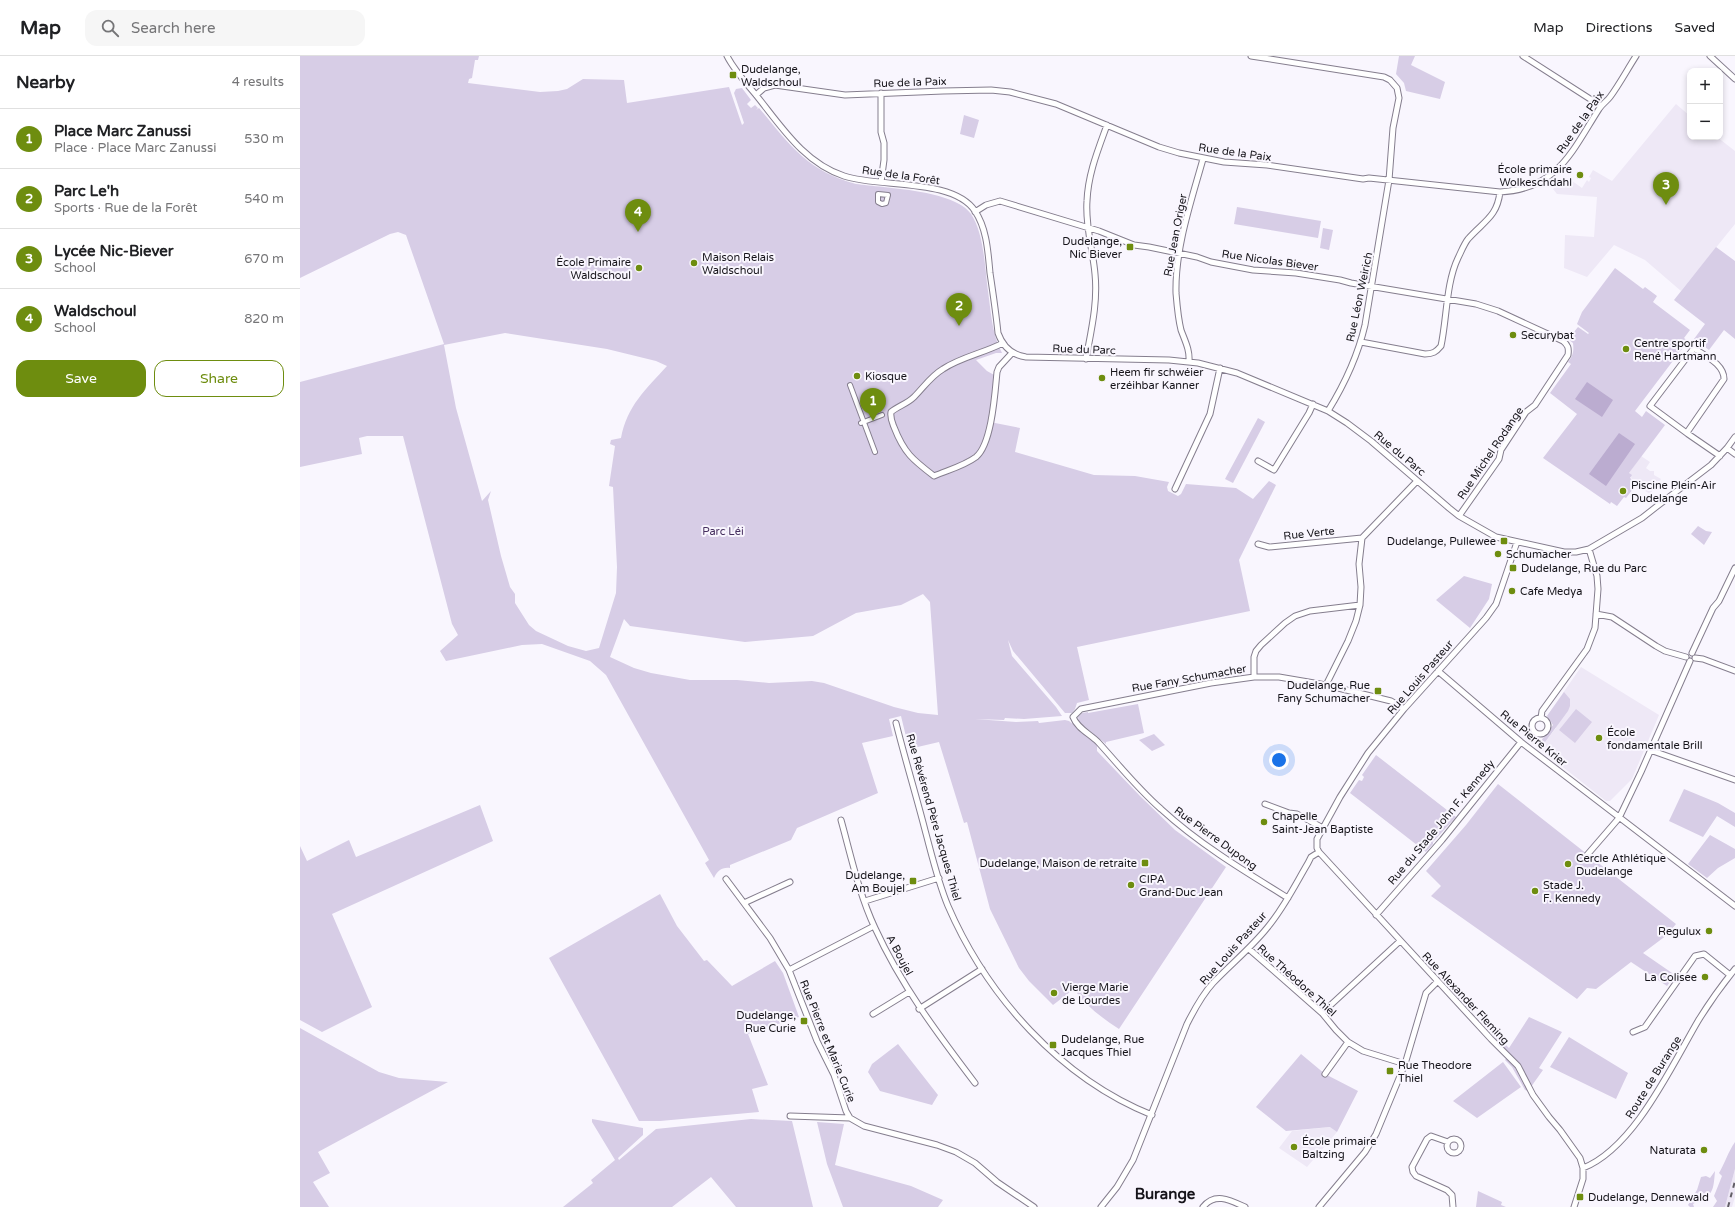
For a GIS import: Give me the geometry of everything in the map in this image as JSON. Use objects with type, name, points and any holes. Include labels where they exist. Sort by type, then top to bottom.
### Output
[{"type":"street","name":"Rue de la Forêt","points":[[727,56],[794,143],[817,163],[843,176],[949,192],[968,202],[976,212],[981,222],[986,240],[998,333],[1003,343],[1012,353]]},
{"type":"street","name":"Rue Léon Weirich","points":[[1251,56],[1376,75],[1390,80],[1397,88],[1399,98],[1393,128],[1390,180],[1373,287],[1361,342],[1350,368],[1328,411]]},
{"type":"street","points":[[1523,56],[1601,106]]},
{"type":"street","name":"Rue de la Paix","points":[[756,95],[764,88],[775,85],[834,94],[991,90],[1010,92],[1056,104],[1159,147],[1203,158],[1323,173],[1332,176],[1390,180],[1500,192],[1517,190],[1538,184],[1557,171],[1568,158],[1601,106],[1609,98],[1636,56]]},
{"type":"street","points":[[1710,56],[1735,79]]},
{"type":"street","points":[[881,93],[881,126],[884,143],[884,160],[881,182]]},
{"type":"street","points":[[1086,359],[1095,309],[1096,292],[1088,228],[1087,201],[1093,164],[1107,125]]},
{"type":"street","name":"Rue Jean Origer","points":[[1189,362],[1189,353],[1181,328],[1176,278],[1190,205],[1203,158]]},
{"type":"street","points":[[1361,342],[1425,354],[1437,352],[1441,346],[1452,274],[1457,259],[1467,240],[1491,215],[1498,205],[1500,192]]},
{"type":"street","name":"Rue Nicolas Biever","points":[[976,212],[986,204],[1000,201],[1099,231],[1134,245],[1149,246],[1197,257],[1210,262],[1246,268],[1296,273],[1476,304],[1498,311],[1563,341]]},
{"type":"street","name":"Rue Michel Rodange","points":[[1459,516],[1499,459],[1501,450],[1526,412],[1535,405],[1568,355],[1569,349],[1567,344],[1563,341]]},
{"type":"street","points":[[1003,343],[953,363],[943,369],[926,383],[905,405],[891,412],[890,417],[900,443],[905,451],[934,476],[969,461],[981,452],[987,438],[997,372],[999,367],[1012,353]]},
{"type":"street","points":[[1688,434],[1688,430],[1724,379],[1724,372],[1721,367],[1694,348],[1650,406],[1688,434],[1720,456]]},
{"type":"street","name":"Rue du Parc","points":[[1012,353],[1026,357],[1169,360],[1189,362],[1220,368],[1252,378],[1328,411],[1347,423],[1371,441],[1459,516],[1491,534],[1517,542],[1564,552],[1576,552],[1589,549],[1646,515],[1711,465],[1735,437]]},
{"type":"street","points":[[1174,489],[1210,414],[1220,368]]},
{"type":"street","points":[[850,385],[862,423],[875,452]]},
{"type":"street","points":[[1258,461],[1274,470],[1313,404]]},
{"type":"street","points":[[862,423],[882,415]]},
{"type":"street","points":[[1727,448],[1735,454]]},
{"type":"street","points":[[1326,685],[1353,630],[1360,605],[1361,587],[1359,564],[1362,538],[1417,481]]},
{"type":"street","name":"Rue Verte","points":[[1258,544],[1269,547],[1362,538]]},
{"type":"street","name":"Rue Louis Pasteur","points":[[1101,1207],[1117,1186],[1133,1160],[1152,1115],[1181,1038],[1195,1009],[1213,984],[1249,949],[1268,927],[1288,898],[1311,857],[1319,852],[1317,843],[1323,828],[1368,754],[1404,709],[1486,618],[1496,604],[1517,542]]},
{"type":"street","points":[[1541,718],[1542,711],[1587,649],[1595,628],[1596,576],[1589,549]]},
{"type":"street","points":[[1694,655],[1713,608],[1735,568]]},
{"type":"street","points":[[1254,677],[1256,651],[1261,644],[1290,619],[1310,611],[1360,605]]},
{"type":"street","points":[[1596,614],[1612,617],[1665,651],[1688,659]]},
{"type":"street","points":[[1587,855],[1619,818],[1650,750],[1688,659],[1688,654],[1735,670]]},
{"type":"street","name":"Rue Pierre Krier","points":[[1438,671],[1521,742],[1735,906]]},
{"type":"street","name":"Rue Fany Schumacher","points":[[1073,717],[1081,709],[1211,683],[1254,677],[1279,678],[1326,685],[1391,701],[1404,709]]},
{"type":"street","name":"Rue Pierre Dupong","points":[[1073,717],[1079,726],[1097,741],[1160,809],[1204,844],[1288,898]]},
{"type":"street","name":"Rue Révérend Père Jacques Thiel","points":[[896,722],[939,878],[948,905],[982,969],[1021,1020],[1052,1051],[1101,1089],[1129,1106],[1152,1115]]},
{"type":"street","name":"Rue du Stade John F. Kennedy","points":[[1376,914],[1442,840],[1521,742]]},
{"type":"street","points":[[1650,750],[1735,780]]},
{"type":"street","points":[[1265,804],[1288,813],[1297,814],[1323,828]]},
{"type":"street","name":"A Boujel","points":[[841,820],[865,901],[874,926],[891,961],[920,1009],[975,1083]]},
{"type":"street","name":"Rue Alexander Fleming","points":[[1319,852],[1437,982],[1498,1047],[1518,1066],[1533,1095],[1580,1158],[1583,1168]]},
{"type":"street","points":[[865,901],[939,878]]},
{"type":"street","name":"Rue Pierre et Marie Curie","points":[[726,879],[770,938],[789,970],[818,1041],[834,1075],[844,1107],[850,1118],[864,1126],[937,1145],[956,1152],[975,1163],[997,1182],[1031,1206]]},
{"type":"street","points":[[744,903],[790,882]]},
{"type":"street","points":[[789,970],[874,926]]},
{"type":"street","points":[[1322,1013],[1400,941]]},
{"type":"street","name":"Rue Théodore Thiel","points":[[1249,949],[1322,1013],[1348,1042],[1363,1051],[1405,1064]]},
{"type":"street","points":[[1633,1032],[1645,1027],[1694,956],[1704,954],[1730,975]]},
{"type":"street","points":[[920,1009],[982,969]]},
{"type":"street","name":"Route de Burange","points":[[1583,1168],[1594,1164],[1634,1126],[1650,1103],[1700,1019],[1735,969]]},
{"type":"street","points":[[1319,1207],[1364,1152],[1376,1134],[1405,1064],[1426,993],[1437,982]]},
{"type":"street","points":[[873,1014],[909,992]]},
{"type":"street","points":[[1325,1074],[1348,1042]]},
{"type":"street","points":[[790,1116],[850,1118]]},
{"type":"street","points":[[1448,1142],[1431,1136],[1427,1139],[1412,1167],[1416,1176],[1447,1190],[1452,1195],[1453,1207]]},
{"type":"street","points":[[1574,1207],[1583,1179],[1583,1168]]},
{"type":"street","points":[[1203,1207],[1211,1201],[1220,1198],[1232,1200],[1244,1207]]},
{"type":"shaded area","points":[[1676,104],[1687,113],[1687,140],[1721,140],[1735,151],[1735,224],[1681,291],[1645,260],[1614,245],[1587,277],[1564,268],[1565,235],[1594,237],[1597,197],[1557,194],[1553,189],[1568,178],[1582,188],[1587,180],[1589,182],[1591,178],[1589,177],[1593,170],[1612,181]]},
{"type":"shaded area","points":[[1587,382],[1613,400],[1602,417],[1575,399]]},
{"type":"shaded area","points":[[1619,433],[1635,444],[1606,486],[1589,474]]},
{"type":"shaded area","points":[[1641,456],[1650,462],[1646,468],[1650,471],[1654,471],[1654,475],[1661,479],[1650,494],[1634,484],[1632,486],[1634,483],[1629,473]]},
{"type":"shaded area","name":"École fondamentale Brill","points":[[1581,667],[1659,715],[1632,779],[1610,801],[1606,801],[1540,749],[1556,728],[1547,716]]},
{"type":"shaded area","points":[[1331,1127],[1337,1132],[1307,1167],[1279,1148],[1292,1131]]},
{"type":"shaded area","points":[[1735,1169],[1735,1197],[1732,1207],[1725,1207]]},
{"type":"green space","name":"Parc Léi","points":[[300,56],[479,56],[478,60],[475,60],[472,78],[469,79],[468,83],[540,92],[567,89],[583,79],[624,80],[627,103],[729,87],[742,125],[744,123],[734,93],[736,89],[742,88],[751,100],[747,104],[751,108],[755,105],[758,108],[756,110],[759,108],[790,145],[812,164],[825,172],[839,179],[856,184],[935,195],[963,206],[971,214],[979,231],[985,262],[992,323],[1002,353],[996,353],[976,360],[987,371],[996,376],[990,422],[1020,428],[1015,452],[1094,475],[1135,476],[1169,482],[1167,487],[1168,491],[1178,496],[1181,494],[1186,484],[1236,488],[1253,499],[1269,481],[1276,485],[1239,560],[1250,611],[1077,647],[1089,700],[1077,703],[1072,713],[1065,713],[1013,651],[1008,640],[1012,656],[1062,716],[1024,719],[1005,718],[1004,720],[975,719],[1016,722],[1038,721],[1039,723],[1065,720],[1069,721],[1097,744],[1097,751],[1175,830],[1226,867],[1119,1029],[1095,1011],[1074,989],[1053,1005],[1029,981],[1019,968],[990,909],[967,822],[964,823],[939,742],[909,749],[901,716],[889,719],[893,736],[862,743],[878,793],[797,828],[791,840],[730,865],[730,868],[725,868],[718,871],[714,878],[705,863],[709,860],[606,675],[590,661],[542,644],[522,645],[446,661],[440,651],[458,635],[452,624],[403,436],[367,436],[359,438],[362,454],[300,467],[300,382],[444,344],[406,235],[398,232],[390,234],[300,278]],"holes":[[[505,333],[607,349],[656,361],[667,366],[638,399],[628,416],[621,438],[611,440],[610,444],[615,446],[609,486],[613,487],[617,567],[616,593],[599,648],[586,651],[568,646],[536,631],[529,625],[515,603],[515,594],[510,587],[501,556],[488,500],[491,491],[482,501],[456,408],[444,345]],[[923,594],[930,602],[938,715],[918,713],[894,707],[824,683],[812,681],[769,683],[737,680],[690,680],[651,673],[634,668],[610,657],[624,619],[630,626],[745,642],[813,636],[856,613],[901,605]]]},
{"type":"green space","points":[[1399,56],[1415,56],[1411,65],[1445,82],[1440,99],[1406,91],[1404,83],[1396,74]]},
{"type":"green space","points":[[964,115],[979,120],[974,138],[960,134]]},
{"type":"green space","points":[[1237,207],[1321,221],[1318,238],[1234,224]]},
{"type":"green space","points":[[1323,228],[1333,230],[1329,250],[1320,248]]},
{"type":"green space","points":[[1716,247],[1735,261],[1735,339],[1724,330],[1709,350],[1694,339],[1705,324],[1674,300]]},
{"type":"green space","points":[[1615,268],[1643,289],[1645,287],[1657,296],[1653,302],[1690,330],[1684,338],[1688,341],[1635,411],[1642,417],[1646,411],[1665,425],[1629,473],[1632,475],[1630,478],[1634,483],[1631,487],[1633,489],[1617,506],[1611,502],[1610,504],[1543,458],[1577,414],[1550,393],[1571,364],[1568,362],[1572,355],[1573,343],[1569,340],[1569,338],[1578,327],[1588,334],[1589,333],[1577,324],[1582,312]]},
{"type":"green space","points":[[1258,418],[1265,422],[1233,483],[1225,479]]},
{"type":"green space","points":[[1698,526],[1706,531],[1712,532],[1704,545],[1691,534]]},
{"type":"green space","points":[[1464,576],[1492,584],[1489,599],[1470,628],[1436,600]]},
{"type":"green space","points":[[1564,692],[1570,699],[1568,711],[1540,749],[1537,746],[1553,725],[1547,716]]},
{"type":"green space","points":[[1138,704],[1144,733],[1106,742],[1106,744],[1079,722],[1078,717],[1082,713]]},
{"type":"green space","points":[[1576,709],[1592,722],[1575,743],[1559,730]]},
{"type":"green space","points":[[1154,734],[1165,745],[1152,751],[1139,740]]},
{"type":"green space","points":[[1376,755],[1456,817],[1426,852],[1350,793],[1359,780],[1362,781],[1364,777],[1362,775]]},
{"type":"green space","name":"Stade J. F. Kennedy","points":[[1498,784],[1676,924],[1667,935],[1643,953],[1675,975],[1667,986],[1631,962],[1596,989],[1587,988],[1577,999],[1431,896],[1441,886],[1426,871],[1466,825]]},
{"type":"green space","points":[[1684,789],[1718,803],[1735,813],[1735,827],[1717,816],[1703,837],[1669,821]]},
{"type":"green space","points":[[480,805],[493,841],[332,914],[372,1007],[322,1032],[300,1020],[300,846],[307,861],[349,840],[356,857]]},
{"type":"green space","points":[[1710,835],[1735,849],[1735,858],[1718,868],[1707,878],[1688,864]]},
{"type":"green space","points":[[660,894],[677,926],[704,961],[707,960],[732,986],[775,961],[783,973],[799,1017],[748,1034],[768,1085],[752,1089],[759,1112],[660,1121],[639,1121],[549,958]]},
{"type":"green space","points":[[1529,1017],[1562,1032],[1539,1068],[1543,1070],[1528,1091],[1525,1090],[1512,1067],[1505,1060],[1508,1056],[1491,1039],[1496,1035],[1509,1048]]},
{"type":"green space","points":[[300,1028],[379,1072],[399,1078],[448,1082],[318,1152],[330,1173],[313,1182],[329,1207],[300,1207]]},
{"type":"green space","points":[[1569,1037],[1628,1073],[1616,1099],[1550,1067]]},
{"type":"green space","points":[[898,1044],[938,1095],[932,1105],[880,1091],[868,1072],[872,1064]]},
{"type":"green space","points":[[1301,1054],[1325,1074],[1358,1091],[1337,1132],[1330,1127],[1286,1131],[1256,1107]]},
{"type":"green space","points":[[1503,1062],[1521,1087],[1477,1118],[1453,1101]]},
{"type":"green space","points":[[592,1119],[643,1128],[643,1135],[618,1158],[619,1160],[656,1129],[751,1119],[792,1121],[813,1207],[736,1207],[711,1177],[672,1207],[563,1207],[593,1183],[591,1180],[615,1160],[592,1122]]},
{"type":"green space","points":[[817,1122],[844,1124],[835,1165],[911,1186],[943,1200],[938,1207],[843,1207],[827,1164]]},
{"type":"green space","points":[[1735,1142],[1735,1169],[1725,1207],[1713,1207],[1717,1201],[1714,1196],[1722,1176],[1719,1173]]},
{"type":"green space","points":[[1715,1171],[1714,1185],[1711,1192],[1705,1198],[1693,1204],[1694,1207],[1690,1207],[1688,1205],[1697,1190],[1701,1177],[1706,1176],[1710,1178]]},
{"type":"green space","points":[[1478,1191],[1502,1202],[1501,1205],[1506,1207],[1476,1207]]},
{"type":"railway","points":[[1728,1207],[1735,1181]]},
{"type":"place","name":"Dudelange, Waldschoul","points":[[733,75]]},
{"type":"place","name":"École primaire Wolkeschdahl","points":[[1580,175]]},
{"type":"place","name":"Lycée Nic-Biever","points":[[1666,205]]},
{"type":"place","name":"Waldschoul","points":[[638,232]]},
{"type":"place","name":"Dudelange, Nic Biever","points":[[1130,247]]},
{"type":"place","name":"Maison Relais Waldschoul","points":[[694,263]]},
{"type":"place","name":"École Primaire Waldschoul","points":[[639,268]]},
{"type":"place","name":"Parc Le'h","points":[[959,326]]},
{"type":"place","name":"Securybat","points":[[1513,335]]},
{"type":"place","name":"Centre sportif René Hartmann","points":[[1626,349]]},
{"type":"place","name":"Kiosque","points":[[857,376]]},
{"type":"place","name":"Heem fir schwéier erzéihbar Kanner","points":[[1102,378]]},
{"type":"place","name":"Place Marc Zanussi","points":[[873,421]]},
{"type":"place","name":"Piscine Plein-Air Dudelange","points":[[1623,491]]},
{"type":"place","name":"Dudelange, Pullewee","points":[[1504,541]]},
{"type":"place","name":"Schumacher","points":[[1498,554]]},
{"type":"place","name":"Dudelange, Rue du Parc","points":[[1513,568]]},
{"type":"place","name":"Cafe Medya","points":[[1512,591]]},
{"type":"place","name":"Dudelange, Rue Fany Schumacher","points":[[1378,691]]},
{"type":"place","name":"École fondamentale Brill","points":[[1599,738]]},
{"type":"place","name":"Chapelle Saint-Jean Baptiste","points":[[1264,822]]},
{"type":"place","name":"Dudelange, Maison de retraite","points":[[1145,863]]},
{"type":"place","name":"Cercle Athlétique Dudelange","points":[[1568,864]]},
{"type":"place","name":"Dudelange, Am Boujel","points":[[913,881]]},
{"type":"place","name":"CIPA Grand-Duc Jean","points":[[1131,885]]},
{"type":"place","name":"Stade J. F. Kennedy","points":[[1535,891]]},
{"type":"place","name":"Regulux","points":[[1709,931]]},
{"type":"place","name":"La Colisee","points":[[1705,977]]},
{"type":"place","name":"Vierge Marie de Lourdes","points":[[1054,993]]},
{"type":"place","name":"Dudelange, Rue Curie","points":[[804,1021]]},
{"type":"place","name":"Dudelange, Rue Jacques Thiel","points":[[1053,1045]]},
{"type":"place","name":"Rue Theodore Thiel","points":[[1390,1071]]},
{"type":"place","name":"École primaire Baltzing","points":[[1294,1147]]},
{"type":"place","name":"Naturata","points":[[1704,1150]]},
{"type":"place","name":"Dudelange, Dennewald","points":[[1580,1197]]},
{"type":"district","name":"Burange","points":[[1165,1194]]}]
